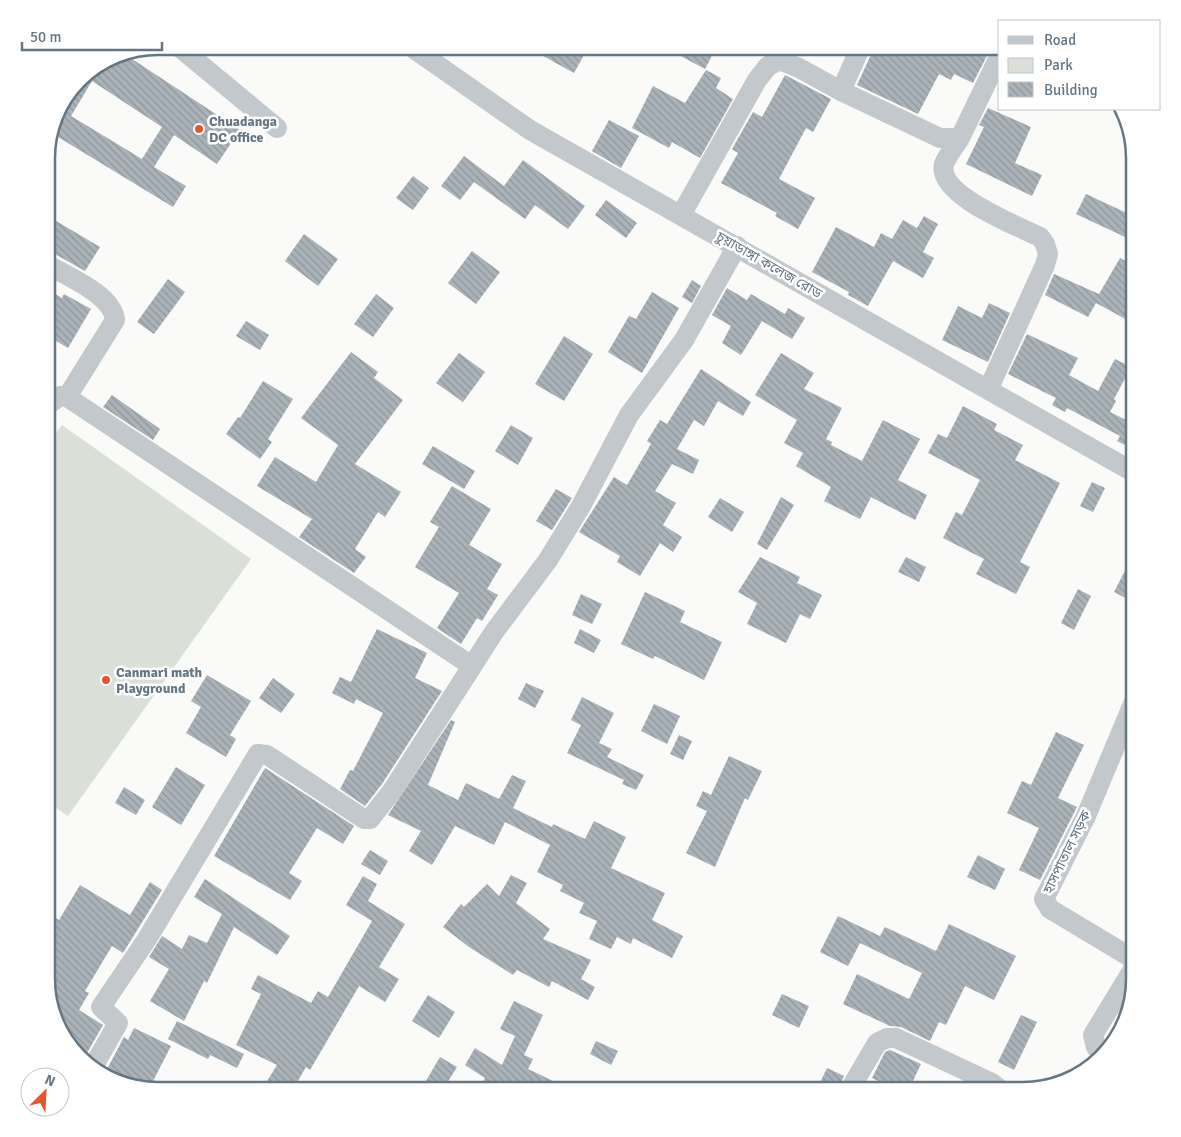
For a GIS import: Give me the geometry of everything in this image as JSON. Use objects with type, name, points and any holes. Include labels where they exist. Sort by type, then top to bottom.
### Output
[{"type":"street","points":[[189,55],[277,128]]},
{"type":"street","name":"চুয়াডাঙ্গা কলেজ রোড","points":[[423,55],[530,130],[1126,468]]},
{"type":"street","points":[[841,91],[857,55]]},
{"type":"street","points":[[988,390],[1041,277],[1048,254],[1046,244],[1040,237],[970,202],[950,186],[946,179],[944,165],[960,138],[998,59]]},
{"type":"street","points":[[681,215],[757,80],[768,66],[780,60],[940,138],[960,138]]},
{"type":"street","points":[[96,1062],[118,1023],[101,1006],[162,916],[258,754],[267,755],[364,819],[370,819],[392,791],[494,632],[548,560],[581,506],[629,415],[684,340],[737,246]]},
{"type":"street","points":[[55,269],[105,299],[114,310],[115,320],[67,397]]},
{"type":"street","points":[[55,400],[60,396],[67,397],[472,666]]},
{"type":"street","name":"হাসপাতাল সড়ক","points":[[1126,720],[1086,816],[1044,899],[1050,909],[1126,954]]},
{"type":"street","name":"হাসপাতাল সড়ক","points":[[1099,1049],[1096,1047],[1093,1035],[1126,980]]},
{"type":"street","points":[[854,1082],[877,1043],[887,1038],[896,1038],[990,1082]]},
{"type":"green space","name":"Canmari math Playground","points":[[62,425],[251,559],[68,816],[55,807],[55,435]]},
{"type":"building","points":[[541,55],[584,55],[574,73]]},
{"type":"building","points":[[679,55],[712,55],[705,69]]},
{"type":"building","points":[[871,55],[987,55],[973,83],[954,74],[951,80],[939,74],[918,114],[857,85]]},
{"type":"building","name":"Chuadanga DC office","points":[[131,58],[240,130],[217,164],[174,135],[154,167],[186,186],[173,207],[58,137],[57,139],[63,118],[80,90],[106,69]],"holes":[[[92,81],[162,127],[142,159],[71,116]]]},
{"type":"building","points":[[706,70],[721,78],[716,88],[733,99],[700,158],[672,142],[669,148],[632,128],[653,86],[685,103]]},
{"type":"building","points":[[785,75],[831,99],[813,132],[806,128],[779,179],[815,198],[798,229],[775,216],[777,213],[721,183],[738,153],[732,149],[753,112],[762,117]]},
{"type":"building","points":[[988,108],[1031,127],[1015,163],[1042,175],[1032,196],[966,164],[984,127],[979,125]]},
{"type":"building","points":[[609,120],[639,136],[621,168],[592,151]]},
{"type":"building","points":[[464,156],[504,186],[523,160],[585,206],[568,229],[535,205],[525,219],[474,182],[460,200],[441,186]]},
{"type":"building","points":[[413,176],[429,188],[413,210],[396,198]]},
{"type":"building","points":[[1086,194],[1126,213],[1126,235],[1125,237],[1076,214]]},
{"type":"building","points":[[606,200],[637,223],[626,238],[595,215]]},
{"type":"building","points":[[924,216],[938,224],[923,252],[934,258],[923,278],[893,261],[868,306],[848,295],[849,292],[812,272],[836,227],[874,247],[881,233],[892,239],[903,220],[917,228]]},
{"type":"building","points":[[55,220],[100,247],[85,271],[55,254]]},
{"type":"building","points":[[304,234],[338,259],[318,286],[285,261]]},
{"type":"building","points":[[472,251],[500,272],[476,304],[448,283]]},
{"type":"building","points":[[1120,258],[1126,261],[1126,319],[1096,303],[1088,317],[1045,295],[1054,274],[1099,294]]},
{"type":"building","points":[[168,279],[185,292],[154,334],[137,322]]},
{"type":"building","points":[[692,280],[701,286],[692,303],[682,297]]},
{"type":"building","points":[[727,288],[747,300],[751,294],[785,314],[788,308],[805,318],[792,339],[762,321],[741,355],[722,343],[731,326],[712,315]]},
{"type":"building","points":[[652,292],[679,308],[642,373],[608,352],[629,316],[636,319]]},
{"type":"building","points":[[55,294],[62,298],[64,294],[91,309],[68,348],[55,340]]},
{"type":"building","points":[[376,294],[394,308],[373,337],[354,324]]},
{"type":"building","points":[[989,303],[1010,313],[988,362],[942,340],[958,306],[982,318]]},
{"type":"building","points":[[246,321],[269,335],[260,350],[236,336]]},
{"type":"building","points":[[1027,334],[1078,358],[1069,375],[1098,391],[1115,359],[1126,364],[1126,376],[1114,399],[1116,401],[1110,412],[1126,420],[1126,446],[1117,441],[1120,436],[1067,408],[1065,412],[1052,405],[1056,398],[1008,374]]},
{"type":"building","points":[[564,336],[593,354],[564,401],[535,384]]},
{"type":"building","points":[[351,352],[378,372],[374,378],[403,400],[355,464],[401,492],[385,517],[378,512],[355,549],[366,557],[354,573],[299,537],[312,519],[257,486],[275,457],[316,482],[338,445],[301,418]]},
{"type":"building","points":[[459,353],[485,372],[463,402],[436,383]]},
{"type":"building","points":[[781,353],[814,373],[804,389],[842,408],[826,439],[832,442],[831,445],[862,461],[883,420],[920,439],[898,480],[927,495],[915,520],[871,497],[860,519],[824,501],[831,487],[796,466],[803,453],[784,443],[797,420],[755,395]]},
{"type":"building","points":[[701,369],[751,402],[743,416],[718,401],[704,426],[694,420],[677,449],[699,460],[693,474],[672,464],[655,491],[676,503],[663,525],[682,537],[673,552],[660,543],[640,576],[617,562],[620,556],[579,532],[614,477],[627,485],[651,444],[647,441],[660,420],[667,424]]},
{"type":"building","points":[[263,381],[293,399],[268,439],[272,442],[260,459],[226,434],[238,417],[240,418]]},
{"type":"building","points":[[112,395],[160,429],[153,440],[103,407]]},
{"type":"building","points":[[963,406],[997,424],[994,430],[1023,445],[1015,460],[1060,483],[1020,562],[1030,567],[1016,594],[976,574],[984,559],[943,538],[956,512],[962,515],[980,480],[928,453],[938,434],[947,438]]},
{"type":"building","points":[[511,425],[533,438],[518,465],[495,451]]},
{"type":"building","points":[[433,446],[475,471],[464,489],[422,464]]},
{"type":"building","points":[[1092,482],[1105,488],[1093,512],[1080,506]]},
{"type":"building","points":[[452,486],[491,509],[469,545],[502,564],[487,589],[498,595],[482,621],[477,618],[461,644],[437,628],[459,593],[415,567],[439,527],[430,522]]},
{"type":"building","points":[[556,489],[572,498],[552,530],[536,521]]},
{"type":"building","points":[[781,497],[794,505],[767,550],[757,544]]},
{"type":"building","points":[[720,498],[744,512],[732,532],[708,517]]},
{"type":"building","points":[[760,557],[800,577],[797,583],[822,595],[810,619],[800,614],[786,643],[747,624],[757,603],[738,592]]},
{"type":"building","points":[[906,557],[926,567],[919,582],[898,572]]},
{"type":"building","points":[[1126,569],[1126,598],[1114,592]]},
{"type":"building","points":[[1078,589],[1091,596],[1074,630],[1061,623]]},
{"type":"building","points":[[645,592],[685,611],[680,622],[722,642],[704,680],[655,656],[653,659],[621,644]]},
{"type":"building","points":[[581,594],[602,604],[592,624],[572,615]]},
{"type":"building","points":[[377,629],[427,653],[415,678],[442,691],[382,784],[365,806],[340,789],[350,770],[353,771],[383,713],[356,699],[354,704],[332,693],[340,677],[351,682]]},
{"type":"building","points":[[580,629],[601,640],[594,653],[574,643]]},
{"type":"building","points":[[207,675],[251,701],[230,735],[236,739],[226,757],[186,733],[201,707],[191,701]]},
{"type":"building","points":[[273,678],[295,694],[281,713],[259,698]]},
{"type":"building","points":[[526,683],[544,691],[535,708],[518,699]]},
{"type":"building","points":[[582,697],[614,713],[599,743],[612,749],[607,757],[644,775],[636,790],[622,784],[624,780],[567,753],[581,725],[571,720]]},
{"type":"building","points":[[654,704],[680,716],[667,744],[641,731]]},
{"type":"building","points":[[451,720],[455,722],[428,785],[458,800],[466,783],[499,799],[512,775],[526,781],[513,808],[552,827],[553,824],[585,839],[594,821],[626,837],[611,868],[665,893],[652,920],[683,936],[672,958],[633,938],[631,944],[617,937],[611,949],[589,939],[597,921],[579,913],[584,903],[560,891],[563,885],[537,872],[550,845],[505,822],[494,845],[455,826],[432,865],[409,851],[421,831],[388,815]]},
{"type":"building","points":[[1056,732],[1084,745],[1058,798],[1077,807],[1040,880],[1019,870],[1039,828],[1007,813],[1022,781],[1031,785]]},
{"type":"building","points":[[679,735],[692,741],[683,760],[670,754]]},
{"type":"building","points":[[729,756],[762,771],[748,800],[745,798],[715,867],[686,853],[707,811],[696,806],[703,791],[711,795]]},
{"type":"building","points":[[176,767],[205,785],[181,825],[152,807]]},
{"type":"building","points":[[265,768],[354,826],[343,844],[317,828],[289,873],[302,881],[290,900],[214,856]]},
{"type":"building","points":[[124,787],[145,800],[136,815],[115,803]]},
{"type":"building","points":[[370,850],[388,861],[380,875],[361,864]]},
{"type":"building","points":[[978,855],[1005,869],[995,890],[967,877]]},
{"type":"building","points":[[511,875],[527,883],[516,903],[550,929],[543,939],[591,960],[581,979],[595,987],[588,1000],[552,981],[549,987],[517,970],[513,975],[469,947],[443,927],[461,904],[464,907],[487,884],[499,896]]},
{"type":"building","points":[[363,876],[377,884],[368,901],[405,924],[379,967],[399,979],[385,1002],[359,986],[310,1070],[306,1067],[297,1082],[267,1082],[277,1065],[236,1045],[261,994],[251,989],[258,975],[311,1003],[318,991],[328,997],[372,921],[346,905]]},
{"type":"building","points":[[205,879],[290,936],[277,955],[234,927],[207,983],[204,981],[184,1021],[150,1001],[169,969],[149,957],[162,936],[182,949],[189,935],[207,943],[222,914],[194,897]]},
{"type":"building","points":[[150,882],[162,890],[123,953],[112,946],[85,991],[89,993],[79,1010],[103,1025],[87,1053],[72,1036],[58,1006],[55,979],[55,918],[59,920],[80,885],[130,915]]},
{"type":"building","points":[[838,916],[880,936],[885,927],[936,951],[949,924],[1016,956],[994,1000],[965,986],[946,1025],[939,1022],[930,1041],[901,1027],[890,1026],[843,1004],[857,974],[909,999],[922,973],[860,943],[848,966],[820,952]]},
{"type":"building","points":[[782,994],[809,1006],[799,1028],[772,1015]]},
{"type":"building","points":[[428,995],[455,1012],[439,1038],[412,1021]]},
{"type":"building","points":[[514,1001],[543,1015],[524,1055],[533,1059],[528,1069],[555,1082],[483,1082],[485,1078],[465,1065],[475,1048],[502,1065],[515,1036],[500,1029]]},
{"type":"building","points":[[1021,1015],[1037,1022],[1014,1070],[998,1062]]},
{"type":"building","points":[[177,1021],[244,1054],[237,1068],[210,1055],[208,1059],[168,1039]]},
{"type":"building","points":[[134,1028],[171,1046],[153,1082],[125,1077],[107,1069],[124,1037],[128,1040]]},
{"type":"building","points":[[596,1041],[618,1051],[611,1065],[590,1054]]},
{"type":"building","points":[[890,1050],[921,1064],[912,1082],[880,1082],[872,1078],[885,1052]]},
{"type":"building","points":[[440,1057],[457,1067],[448,1082],[425,1082]]},
{"type":"building","points":[[827,1068],[844,1076],[841,1082],[820,1082]]},
{"type":"place","name":"Chuadanga DC office","points":[[199,129]]},
{"type":"place","name":"Canmari math Playground","points":[[106,680]]}]
